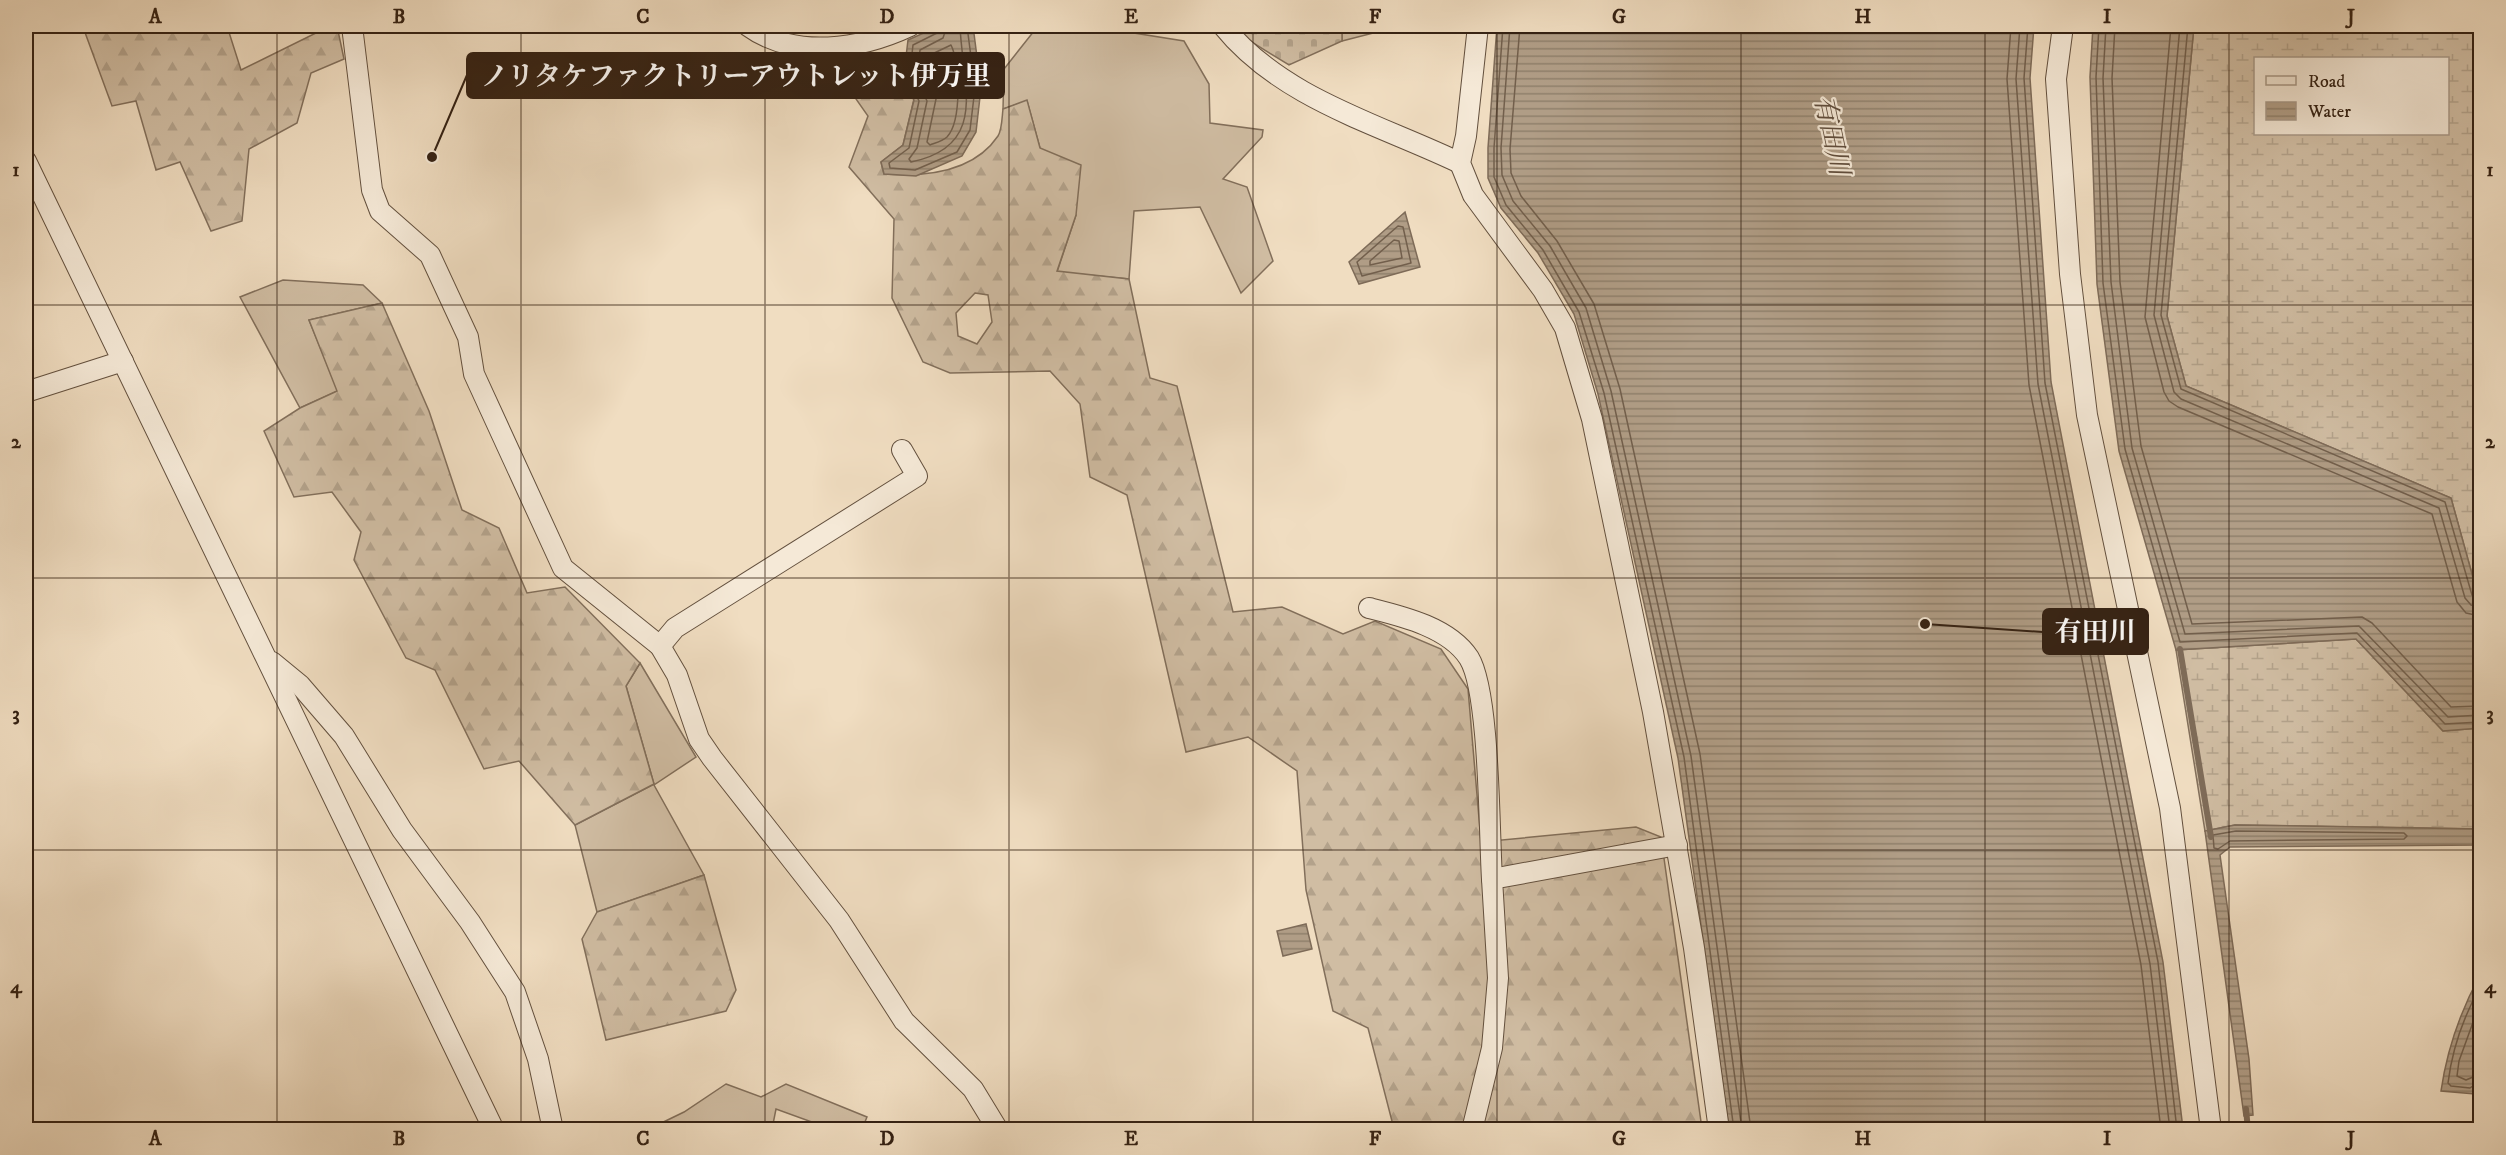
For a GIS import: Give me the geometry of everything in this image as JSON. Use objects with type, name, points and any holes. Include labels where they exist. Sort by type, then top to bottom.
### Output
[{"type":"street","points":[[352,26],[372,190],[380,211],[430,255],[468,337],[474,374],[563,568],[660,646],[676,675],[699,739],[711,758],[839,920],[904,1021],[973,1089],[998,1130]]},
{"type":"street","points":[[748,26],[789,45],[831,48],[883,39],[910,26]]},
{"type":"street","points":[[1224,26],[1269,71],[1316,99],[1460,163]]},
{"type":"street","points":[[1478,26],[1466,136],[1460,163],[1473,195],[1543,290],[1565,328],[1592,418],[1653,712],[1677,845],[1719,1130]]},
{"type":"street","points":[[2063,26],[2056,79],[2070,274],[2086,415],[2169,808],[2211,1130]]},
{"type":"street","points":[[26,160],[494,1130]]},
{"type":"street","points":[[26,392],[123,361]]},
{"type":"street","points":[[660,646],[675,628],[916,476],[902,450]]},
{"type":"street","points":[[1369,608],[1418,620],[1450,640],[1468,657],[1478,681],[1484,733],[1498,978],[1492,1048],[1472,1130]]},
{"type":"street","points":[[266,656],[300,685],[344,736],[402,830],[470,922],[515,992],[538,1059],[553,1130]]},
{"type":"street","points":[[1492,879],[1677,845]]},
{"type":"green space","points":[[227,26],[241,70],[330,26],[337,26],[344,59],[311,73],[297,123],[249,149],[242,221],[211,231],[180,162],[156,170],[136,101],[112,106],[83,27]]},
{"type":"green space","points":[[1038,26],[1130,26],[1134,33],[1184,41],[1209,84],[1210,123],[1263,130],[1262,137],[1223,179],[1247,187],[1273,261],[1241,293],[1200,207],[1134,211],[1129,279],[1057,272],[1076,215],[1040,148],[1027,101],[1003,109],[1004,69]]},
{"type":"green space","points":[[1235,26],[1342,26],[1342,41],[1289,65],[1242,36]]},
{"type":"green space","points":[[1342,26],[1393,26],[1393,28],[1342,41]]},
{"type":"green space","points":[[2194,26],[2480,26],[2480,603],[2451,498],[2186,386],[2167,316]]},
{"type":"green space","points":[[850,61],[903,82],[914,99],[903,145],[881,162],[884,174],[931,173],[947,170],[975,158],[998,136],[1003,109],[1027,100],[1040,148],[1081,165],[1076,215],[1057,271],[1129,279],[1150,378],[1177,386],[1233,612],[1282,607],[1343,634],[1375,621],[1441,649],[1468,689],[1481,842],[1636,827],[1661,837],[1702,1129],[1394,1129],[1368,1028],[1333,1011],[1306,890],[1297,771],[1248,737],[1186,752],[1127,495],[1090,477],[1080,404],[1050,371],[950,373],[923,362],[892,298],[894,219],[849,167],[868,116],[842,79]],"holes":[[[975,293],[988,295],[992,322],[977,344],[958,336],[956,313]]]},
{"type":"green space","points":[[283,280],[363,285],[382,303],[309,320],[338,391],[300,408],[240,297]]},
{"type":"green space","points":[[382,303],[429,411],[462,510],[499,528],[527,593],[565,587],[640,663],[626,686],[654,784],[575,825],[519,761],[484,769],[435,670],[406,658],[354,560],[361,532],[332,492],[294,497],[264,431],[300,408],[337,391],[309,320]]},
{"type":"green space","points":[[2356,639],[2443,731],[2480,728],[2480,829],[2235,825],[2205,831],[2176,650]]},
{"type":"green space","points":[[640,663],[696,757],[654,785],[704,875],[597,912],[575,825],[654,784],[626,686]]},
{"type":"green space","points":[[704,875],[736,990],[726,1011],[606,1040],[582,939],[597,912]]},
{"type":"green space","points":[[726,1084],[761,1097],[786,1084],[867,1117],[862,1129],[831,1129],[776,1109],[772,1129],[649,1129],[684,1112]]},
{"type":"water","points":[[939,26],[973,26],[981,88],[976,132],[962,156],[916,176],[884,174],[881,162],[903,145],[914,100],[903,82],[908,40]]},
{"type":"water","points":[[1497,26],[2034,26],[2030,78],[2051,382],[2163,962],[2183,1129],[1729,1129],[1678,758],[1598,394],[1574,314],[1538,253],[1501,208],[1488,178]]},
{"type":"water","points":[[2093,26],[2194,26],[2167,316],[2186,386],[2451,498],[2480,603],[2480,728],[2443,731],[2356,639],[2176,650],[2119,451],[2097,284],[2090,77]]},
{"type":"water","points":[[1405,212],[1420,267],[1359,284],[1349,262]]},
{"type":"water","points":[[2235,825],[2480,829],[2480,845],[2230,847],[2220,855],[2249,1059],[2253,1115],[2244,1116],[2205,831]]},
{"type":"water","points":[[1306,924],[1312,949],[1283,956],[1277,931]]},
{"type":"water","points":[[2480,975],[2480,1082],[2475,1094],[2441,1091],[2455,1031]]},
{"type":"waterway","points":[[2180,649],[2211,837]]},
{"type":"waterway","points":[[2246,1109],[2248,1130]]},
{"type":"place","name":"ノリタケファクトリーアウトレット伊万里","points":[[432,157]]},
{"type":"place","name":"有田川","points":[[1925,624]]}]
